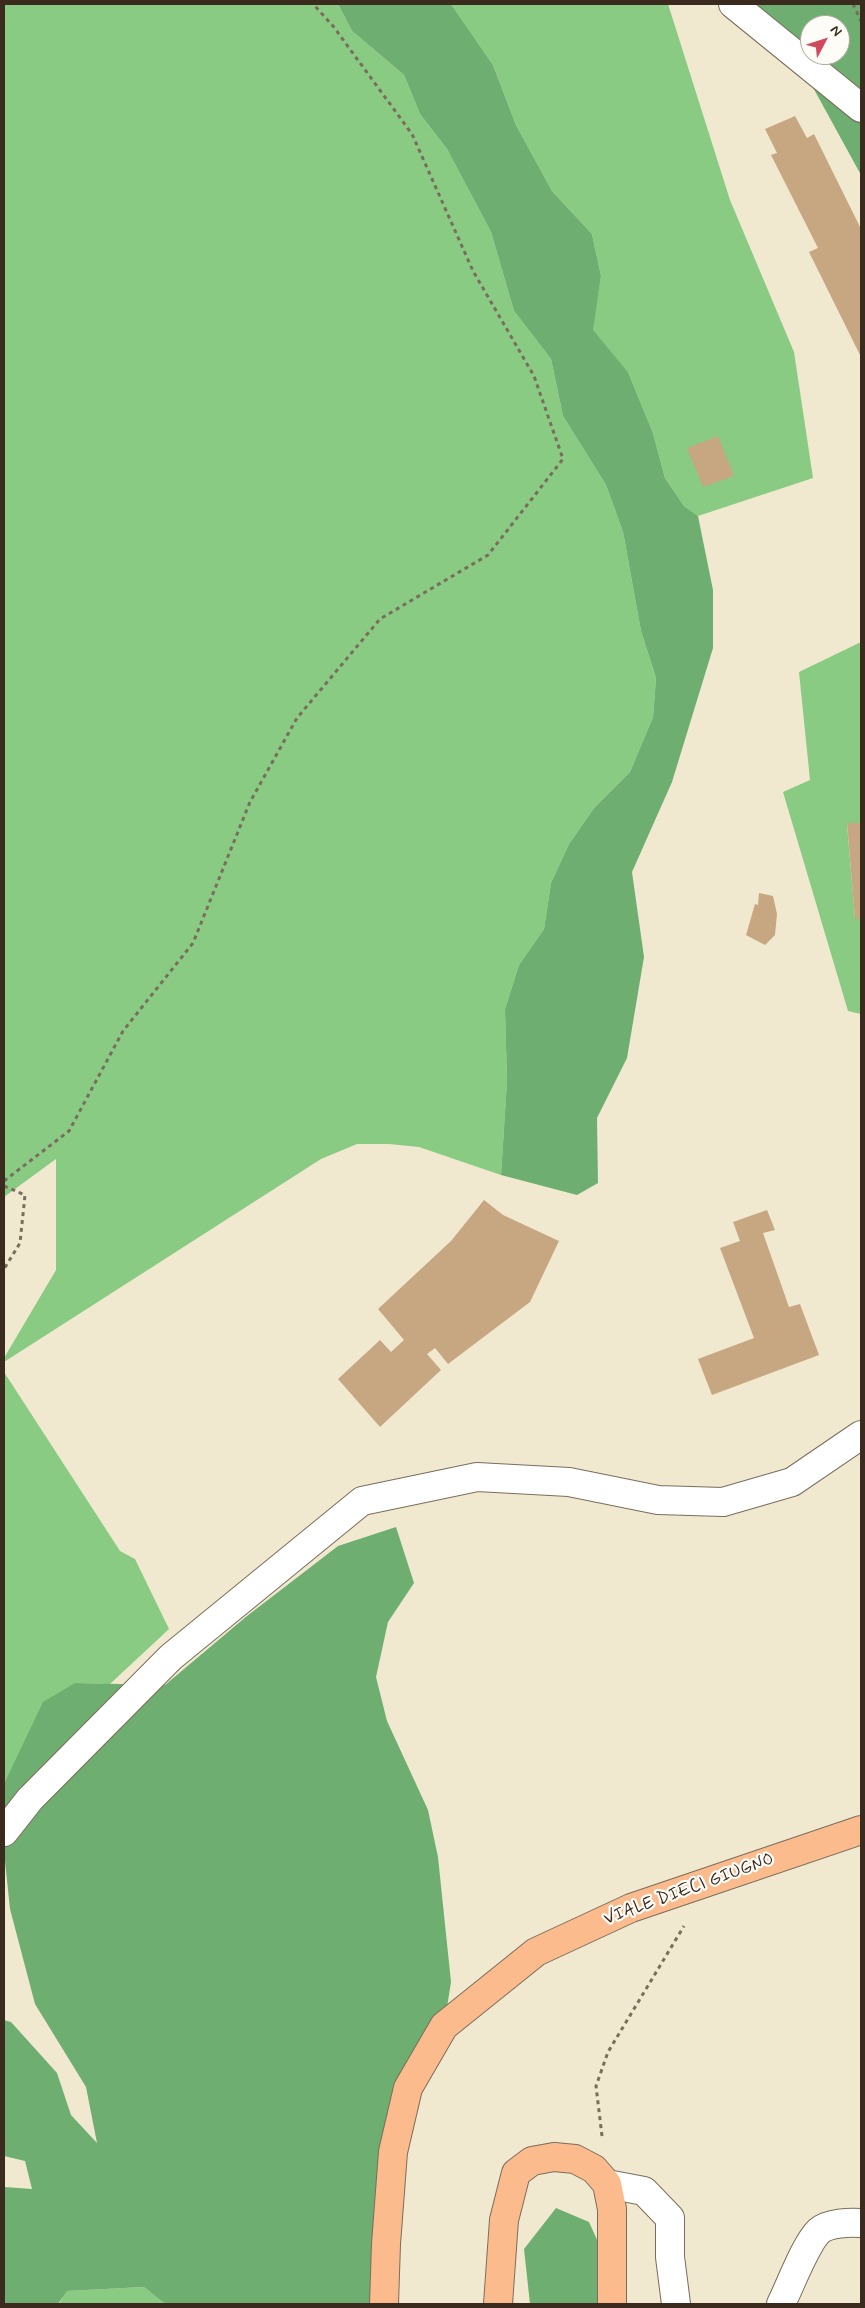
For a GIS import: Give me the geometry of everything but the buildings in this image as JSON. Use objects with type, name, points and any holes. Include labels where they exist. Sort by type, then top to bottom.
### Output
[{"type":"main road","name":"VIALE DIECI GIUGNO","points":[[384,2304],[386,2244],[393,2152],[408,2088],[444,2026],[536,1952],[630,1908],[861,1830]]},
{"type":"main road","points":[[498,2304],[504,2220],[516,2173],[532,2161],[554,2157],[575,2159],[594,2169],[607,2184],[612,2209],[612,2304]]},
{"type":"street","points":[[733,4],[861,108]]},
{"type":"street","points":[[4,1832],[30,1799],[170,1657],[362,1501],[477,1477],[569,1482],[658,1500],[722,1502],[792,1482],[861,1435]]},
{"type":"street","points":[[607,2184],[644,2192],[670,2218],[670,2257],[676,2304]]},
{"type":"street","points":[[782,2304],[806,2252],[820,2230],[845,2222],[861,2223]]},
{"type":"path","points":[[4,1181],[70,1131],[123,1031],[193,943],[250,802],[297,718],[380,619],[488,555],[563,460],[534,376],[473,271],[412,134],[333,26],[313,4]]},
{"type":"path","points":[[853,4],[861,21]]},
{"type":"path","points":[[4,1186],[25,1195],[20,1243],[4,1269]]},
{"type":"path","points":[[607,2184],[596,2086],[608,2052],[712,1879]]},
{"type":"green space","points":[[4,4],[338,4],[352,31],[404,75],[420,114],[447,149],[491,232],[514,311],[551,359],[563,416],[606,485],[623,532],[641,631],[656,678],[653,717],[630,772],[594,808],[569,844],[551,883],[544,929],[519,965],[505,1009],[507,1081],[501,1175],[419,1147],[389,1144],[357,1144],[321,1159],[4,1362],[4,1358],[56,1270],[56,1159],[4,1197]]},
{"type":"green space","points":[[338,4],[451,4],[493,65],[516,125],[552,191],[592,234],[601,276],[593,330],[628,372],[653,433],[665,478],[684,506],[698,516],[713,590],[713,648],[672,782],[632,872],[644,957],[627,1058],[597,1118],[598,1183],[577,1195],[501,1175],[507,1081],[505,1009],[519,965],[544,929],[551,883],[569,844],[594,808],[630,772],[653,717],[656,678],[641,631],[623,532],[606,485],[563,416],[551,359],[514,311],[491,232],[447,149],[420,114],[404,75],[352,31]]},
{"type":"green space","points":[[451,4],[668,4],[730,200],[794,352],[813,478],[698,516],[684,506],[665,478],[653,433],[628,372],[592,330],[601,276],[592,234],[552,191],[516,125],[493,65]]},
{"type":"green space","points":[[736,4],[861,4],[861,175],[810,82]]},
{"type":"green space","points":[[861,642],[861,823],[847,824],[855,918],[861,919],[861,1014],[848,1011],[783,792],[810,780],[799,672]]},
{"type":"green space","points":[[4,1372],[120,1551],[135,1559],[169,1629],[110,1684],[75,1683],[4,1784]]},
{"type":"green space","points":[[396,1527],[414,1583],[388,1622],[376,1677],[387,1721],[428,1810],[438,1857],[451,1982],[444,2026],[408,2088],[384,2304],[165,2304],[144,2287],[67,2291],[58,2304],[4,2304],[4,2187],[32,2189],[25,2161],[4,2156],[4,2020],[11,2022],[57,2073],[71,2115],[97,2143],[86,2087],[35,2004],[10,1909],[4,1852],[4,1784],[43,1702],[75,1683],[165,1685],[247,1616],[338,1546]]},
{"type":"green space","points":[[556,2208],[589,2222],[612,2273],[612,2304],[530,2304],[524,2249]]},
{"type":"green space","points":[[144,2287],[165,2304],[59,2304],[66,2291]]}]
